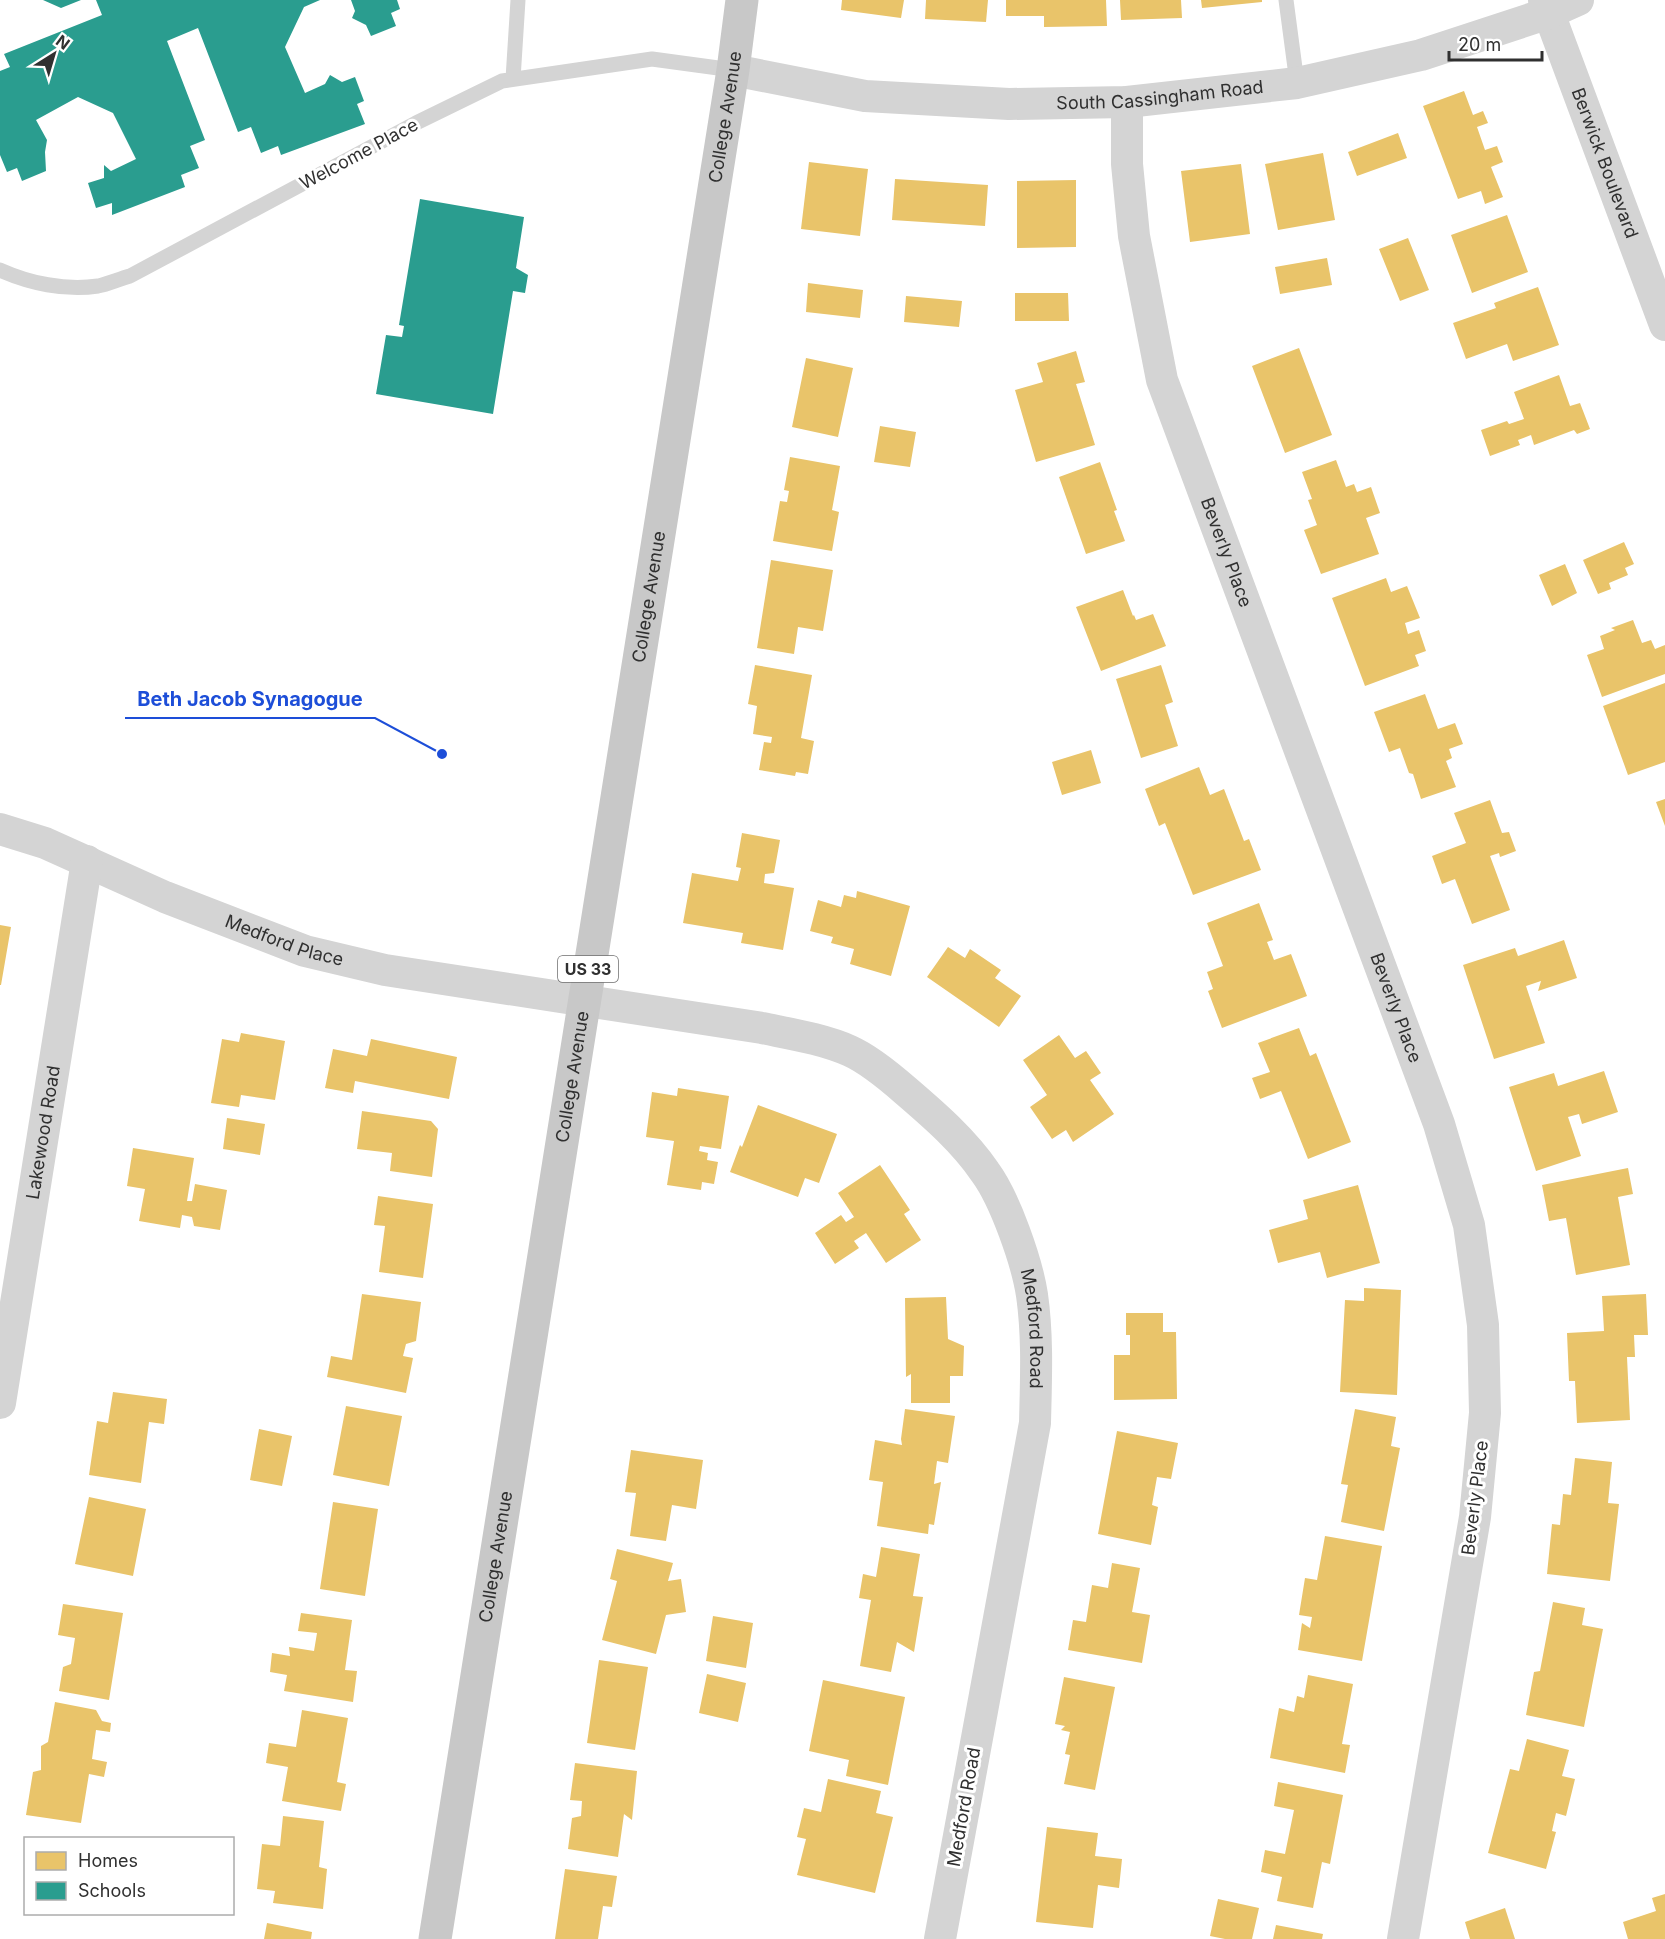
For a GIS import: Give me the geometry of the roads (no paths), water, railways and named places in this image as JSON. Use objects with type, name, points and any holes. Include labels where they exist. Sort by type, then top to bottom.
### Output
[{"type":"main road","name":"College Avenue","points":[[435,1939],[733,70],[742,0]]},
{"type":"street","name":"South Cassingham Road","points":[[733,70],[865,96],[1009,104],[1127,102],[1297,83],[1421,55],[1546,7],[1578,0]]},
{"type":"street","name":"Berwick Boulevard","points":[[1546,7],[1665,326]]},
{"type":"street","name":"Beverly Place","points":[[1127,102],[1127,164],[1134,236],[1162,380],[1438,1124],[1469,1226],[1483,1325],[1485,1413],[1475,1516],[1403,1939]]},
{"type":"street","name":"Medford Place","points":[[0,829],[45,843],[165,897],[305,951],[385,970],[583,1001]]},
{"type":"street","name":"Lakewood Road","points":[[0,1403],[87,861]]},
{"type":"street","name":"Medford Road","points":[[583,1001],[762,1028],[807,1038],[852,1052],[890,1077],[956,1137],[986,1173],[1007,1215],[1032,1294],[1037,1353],[1035,1422],[940,1939]]},
{"type":"lane","points":[[513,80],[518,0]]},
{"type":"lane","points":[[1286,0],[1297,83]]},
{"type":"lane","name":"Welcome Place","points":[[0,270],[19,279],[42,284],[70,286],[96,286],[130,276],[416,123],[502,81],[651,59],[733,70]]},
{"type":"place","name":"Beth Jacob Synagogue","points":[[442,754]]}]
